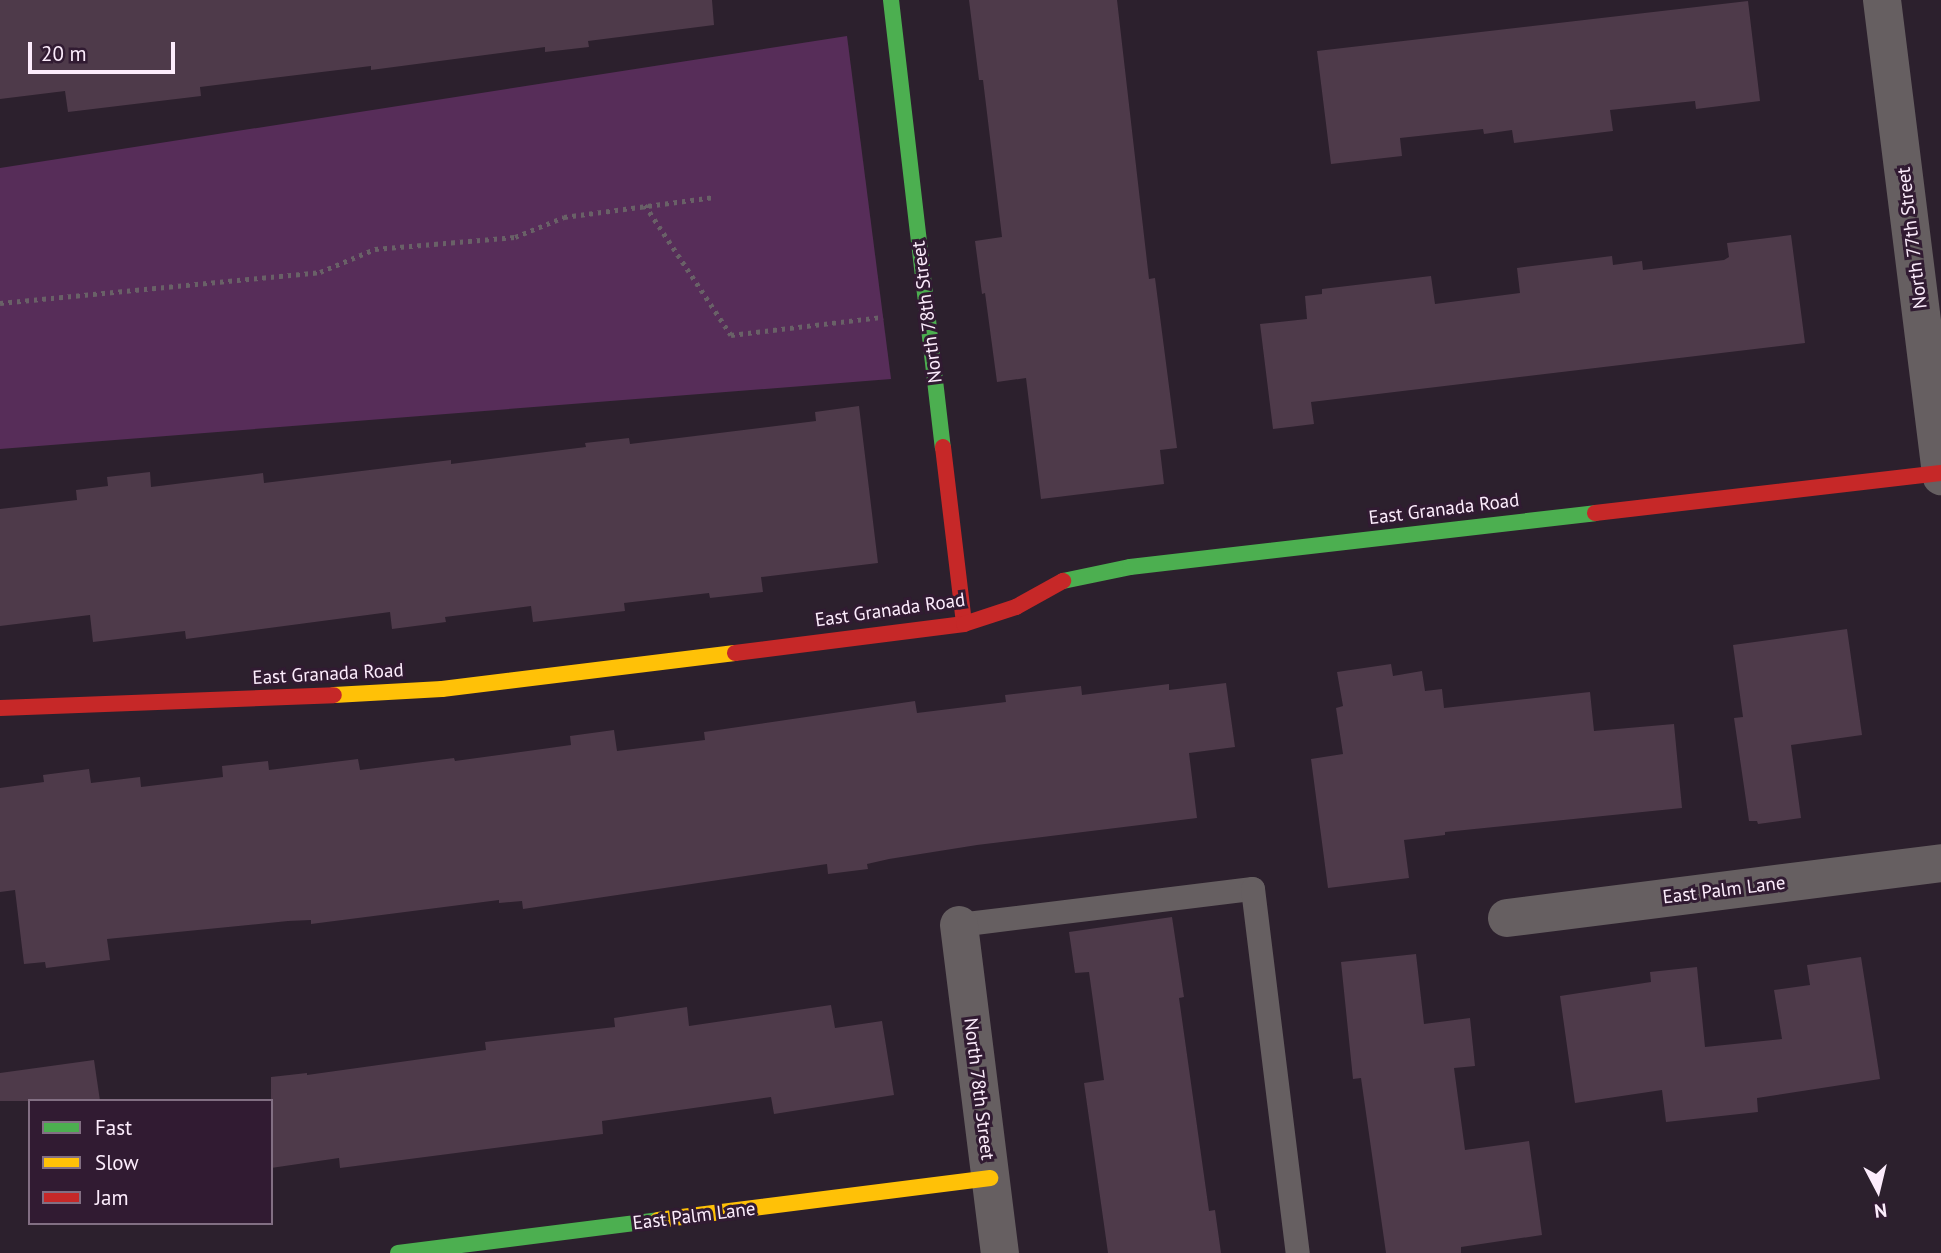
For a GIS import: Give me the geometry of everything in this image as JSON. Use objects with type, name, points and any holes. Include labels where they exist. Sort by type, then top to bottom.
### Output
[{"type":"street","name":"North 78th Street","points":[[891,0],[964,624]]},
{"type":"street","name":"North 77th Street","points":[[1882,0],[1941,474]]},
{"type":"street","name":"East Granada Road","points":[[0,708],[215,702],[442,689],[964,624],[1016,607],[1058,582],[1130,567],[1941,474]]},
{"type":"street","name":"East Palm Lane","points":[[1507,918],[1941,863]]},
{"type":"street","name":"North 78th Street","points":[[958,925],[1000,1253]]},
{"type":"street","name":"East Palm Lane","points":[[398,1253],[990,1178]]},
{"type":"lane","points":[[958,925],[1253,889],[1298,1253]]},
{"type":"path","points":[[0,303],[320,272],[375,249],[515,237],[564,217],[713,197]]},
{"type":"path","points":[[645,205],[731,335],[887,317]]},
{"type":"shaded area","points":[[847,36],[891,379],[0,449],[0,168]]},
{"type":"building","points":[[0,0],[712,0],[714,25],[588,41],[589,47],[545,52],[545,47],[371,70],[371,66],[200,87],[201,96],[68,112],[65,91],[0,99]]},
{"type":"building","points":[[969,0],[1117,0],[1149,279],[1155,278],[1177,448],[1160,450],[1164,484],[1041,499],[1026,378],[997,382],[985,293],[982,294],[975,241],[1002,237],[983,80],[979,80]]},
{"type":"building","points":[[1748,1],[1760,101],[1696,109],[1695,101],[1610,110],[1613,131],[1514,143],[1512,130],[1484,134],[1483,129],[1400,138],[1402,156],[1331,164],[1317,51]]},
{"type":"building","points":[[1791,235],[1805,343],[1311,402],[1314,424],[1273,429],[1260,324],[1307,319],[1305,296],[1322,294],[1322,289],[1431,276],[1435,304],[1520,293],[1517,268],[1612,256],[1613,265],[1642,261],[1643,270],[1724,260],[1729,257],[1727,243]]},
{"type":"building","points":[[859,406],[878,563],[761,577],[763,592],[710,598],[709,593],[624,603],[625,611],[533,622],[531,606],[445,617],[446,622],[392,629],[390,612],[186,639],[185,631],[93,642],[90,615],[0,626],[0,509],[77,500],[76,490],[108,486],[107,477],[150,472],[151,487],[263,473],[264,483],[451,460],[451,464],[586,447],[585,443],[629,438],[630,444],[816,421],[815,412]]},
{"type":"building","points":[[1847,629],[1862,735],[1791,745],[1801,818],[1758,824],[1757,821],[1749,821],[1734,718],[1743,717],[1733,645]]},
{"type":"building","points":[[1391,664],[1393,676],[1422,671],[1425,691],[1442,689],[1444,708],[1590,692],[1594,731],[1674,724],[1682,808],[1445,832],[1445,835],[1404,840],[1409,878],[1328,888],[1311,759],[1343,754],[1336,708],[1343,706],[1337,672]]},
{"type":"building","points":[[1226,683],[1235,747],[1189,753],[1197,818],[977,845],[889,859],[867,864],[868,869],[828,874],[827,864],[523,909],[522,901],[499,903],[499,900],[311,924],[311,920],[288,921],[107,939],[110,960],[46,968],[45,962],[24,964],[15,890],[0,892],[0,788],[44,782],[43,775],[89,769],[91,783],[140,777],[141,787],[223,777],[222,766],[268,761],[269,770],[358,759],[360,770],[454,758],[455,761],[571,745],[570,736],[614,730],[617,751],[705,740],[704,732],[915,701],[917,713],[1006,702],[1005,695],[1081,686],[1082,695],[1169,684],[1169,690]]},
{"type":"building","points":[[1172,917],[1184,997],[1179,998],[1209,1211],[1215,1210],[1221,1253],[1108,1253],[1084,1083],[1104,1080],[1089,972],[1075,973],[1069,932]]},
{"type":"building","points":[[1416,954],[1424,1024],[1470,1018],[1475,1066],[1454,1068],[1465,1150],[1529,1141],[1542,1235],[1461,1247],[1461,1253],[1386,1253],[1361,1078],[1353,1079],[1341,962]]},
{"type":"building","points":[[1861,957],[1880,1079],[1757,1098],[1758,1112],[1666,1122],[1662,1090],[1575,1103],[1560,996],[1651,982],[1650,972],[1697,967],[1705,1047],[1782,1039],[1774,990],[1810,985],[1807,965]]},
{"type":"building","points":[[831,1005],[835,1028],[882,1021],[894,1095],[774,1114],[771,1097],[602,1121],[603,1134],[340,1168],[339,1158],[273,1168],[271,1077],[307,1075],[486,1050],[485,1042],[615,1027],[614,1018],[687,1007],[689,1026]]},
{"type":"building","points":[[94,1060],[100,1099],[0,1101],[0,1073]]},
{"type":"traffic: fast","points":[[891,0],[943,447]]},
{"type":"traffic: fast","points":[[1063,581],[1130,567],[1595,513]]},
{"type":"traffic: fast","points":[[398,1253],[658,1220]]},
{"type":"traffic: slow","points":[[334,695],[442,689],[735,653]]},
{"type":"traffic: slow","points":[[658,1220],[990,1178]]},
{"type":"traffic: jam","points":[[943,447],[964,624]]},
{"type":"traffic: jam","points":[[1595,513],[1941,473]]},
{"type":"traffic: jam","points":[[735,653],[964,624],[1016,607],[1063,581]]},
{"type":"traffic: jam","points":[[0,708],[334,695]]}]
